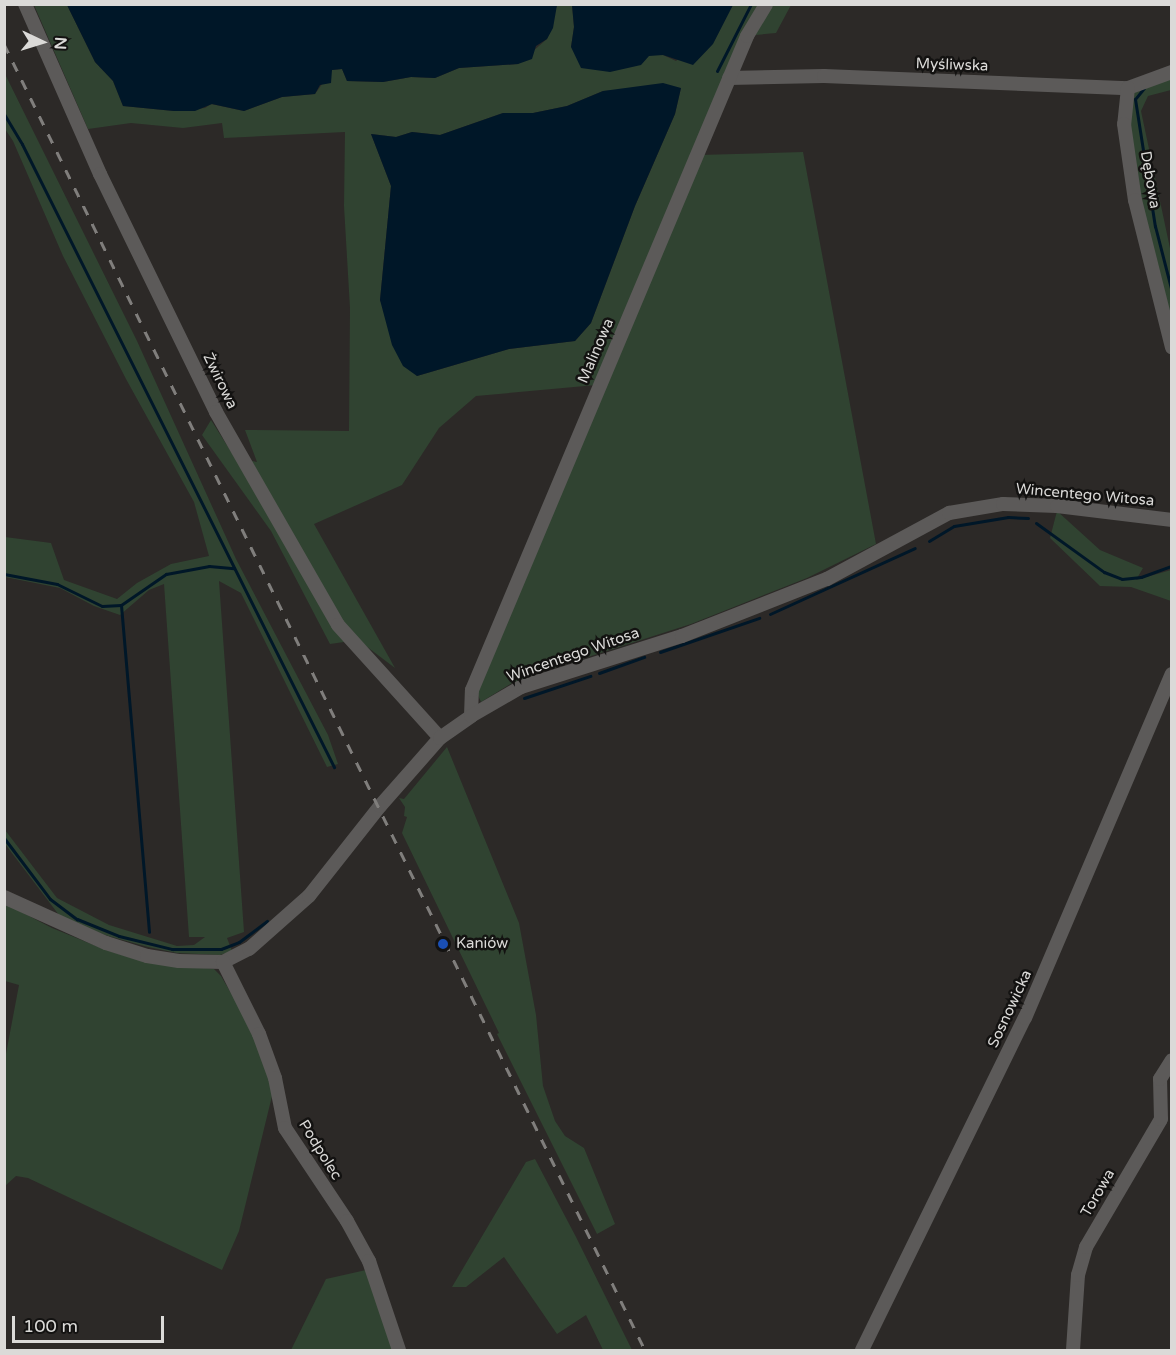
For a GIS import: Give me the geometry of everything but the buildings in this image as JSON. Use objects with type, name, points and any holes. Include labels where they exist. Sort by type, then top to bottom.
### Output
[{"type":"street","name":"Żwirowa","points":[[25,4],[100,174],[216,412],[338,625],[440,738]]},
{"type":"street","name":"Malinowa","points":[[471,716],[472,690],[747,36],[766,4]]},
{"type":"street","name":"Myśliwska","points":[[729,78],[824,76],[1128,88],[1172,72]]},
{"type":"street","name":"Dębowa","points":[[1128,88],[1124,124],[1136,200],[1172,347]]},
{"type":"street","name":"Wincentego Witosa","points":[[4,897],[106,943],[147,956],[179,961],[223,962],[249,948],[309,896],[380,806],[440,738],[471,716],[521,687],[682,636],[827,579],[949,513],[1003,504],[1057,506],[1172,520]]},
{"type":"street","name":"Sosnowicka","points":[[862,1350],[1025,1018],[1172,674]]},
{"type":"street","name":"Podpolec","points":[[223,962],[259,1034],[275,1078],[285,1128],[348,1221],[369,1261],[399,1350]]},
{"type":"street","name":"Torowa","points":[[1073,1350],[1078,1275],[1086,1247],[1161,1119],[1161,1079],[1172,1060]]},
{"type":"green space","points":[[34,5],[67,5],[95,62],[113,81],[123,106],[174,111],[205,108],[211,104],[244,111],[282,97],[315,94],[332,70],[342,69],[347,81],[383,82],[411,77],[435,78],[459,68],[518,64],[547,39],[557,5],[572,5],[574,27],[571,47],[663,55],[676,61],[733,5],[791,5],[776,33],[745,36],[596,385],[476,396],[439,428],[402,485],[314,524],[395,668],[358,640],[330,644],[271,531],[202,435],[211,420],[235,458],[257,462],[245,430],[349,431],[350,308],[344,206],[345,132],[224,138],[222,123],[183,128],[131,123],[88,129]],"holes":[[[681,88],[675,114],[635,206],[591,323],[575,341],[509,349],[417,376],[380,300],[391,186],[371,134],[396,137],[412,132],[440,135],[503,113],[533,113],[567,106],[603,91]]]},
{"type":"green space","points":[[4,72],[137,341],[236,559],[328,735],[338,764],[327,767],[241,593],[219,581],[244,932],[227,938],[232,951],[220,955],[177,953],[148,947],[108,936],[62,919],[5,844],[5,830],[57,898],[109,925],[177,946],[194,945],[205,937],[189,937],[164,584],[149,590],[120,615],[94,606],[60,588],[5,577],[5,537],[51,543],[64,580],[117,599],[137,583],[171,564],[209,556],[194,502],[126,379],[63,256],[13,141],[5,129]]},
{"type":"green space","points":[[1171,76],[1171,90],[1148,96],[1141,111],[1171,253],[1171,327],[1139,201],[1128,123],[1131,97],[1140,87]]},
{"type":"green space","points":[[803,152],[876,544],[807,578],[691,624],[512,683],[481,702],[477,693],[699,155]]},
{"type":"green space","points":[[1057,511],[1100,550],[1143,568],[1136,580],[1171,570],[1171,601],[1131,587],[1100,586],[1050,538]]},
{"type":"green space","points":[[447,747],[519,923],[536,1015],[543,1086],[555,1121],[565,1136],[584,1148],[615,1224],[597,1234],[497,1034],[499,1033],[402,833],[407,817],[404,816],[405,807],[399,798],[404,799]]},
{"type":"green space","points":[[4,903],[52,928],[106,950],[145,962],[214,969],[221,976],[256,1036],[273,1092],[239,1231],[222,1270],[28,1178],[16,1176],[5,1186],[5,1059],[19,985],[5,981]]},
{"type":"green space","points":[[535,1159],[632,1350],[603,1350],[586,1315],[557,1334],[504,1257],[466,1287],[452,1287],[526,1162]]},
{"type":"green space","points":[[366,1270],[395,1350],[291,1350],[326,1279]]},
{"type":"water","points":[[67,4],[557,5],[553,28],[547,39],[536,46],[532,59],[518,64],[459,68],[435,78],[411,77],[383,82],[347,81],[342,69],[332,70],[331,83],[320,85],[315,94],[282,97],[244,111],[212,104],[195,111],[174,111],[123,106],[113,81],[95,62]]},
{"type":"water","points":[[572,4],[733,5],[713,44],[693,65],[663,55],[649,56],[641,65],[610,72],[581,68],[571,47],[574,27]]},
{"type":"water","points":[[663,83],[681,88],[675,114],[635,206],[591,323],[575,341],[509,349],[417,376],[403,366],[392,345],[380,300],[391,186],[371,134],[396,137],[412,132],[440,135],[503,113],[533,113],[567,106],[603,91]]},
{"type":"waterway","points":[[717,71],[751,4]]},
{"type":"waterway","points":[[1144,88],[1135,99],[1155,226],[1172,292]]},
{"type":"waterway","points":[[4,114],[22,144],[334,767]]},
{"type":"waterway","points":[[929,541],[954,526],[1008,517],[1028,518]]},
{"type":"waterway","points":[[1036,523],[1104,572],[1122,579],[1141,577],[1172,566]]},
{"type":"waterway","points":[[770,614],[915,548]]},
{"type":"waterway","points":[[4,574],[57,584],[102,606],[121,605],[166,574],[209,566],[234,568]]},
{"type":"waterway","points":[[121,605],[149,932]]},
{"type":"waterway","points":[[660,652],[759,618]]},
{"type":"waterway","points":[[599,673],[644,657]]},
{"type":"waterway","points":[[524,698],[590,676]]},
{"type":"waterway","points":[[4,838],[50,899],[77,919],[119,936],[172,949],[221,949],[239,942],[267,921]]},
{"type":"railway","points":[[4,44],[645,1350]]},
{"type":"place","name":"Kaniów","points":[[443,944]]}]
